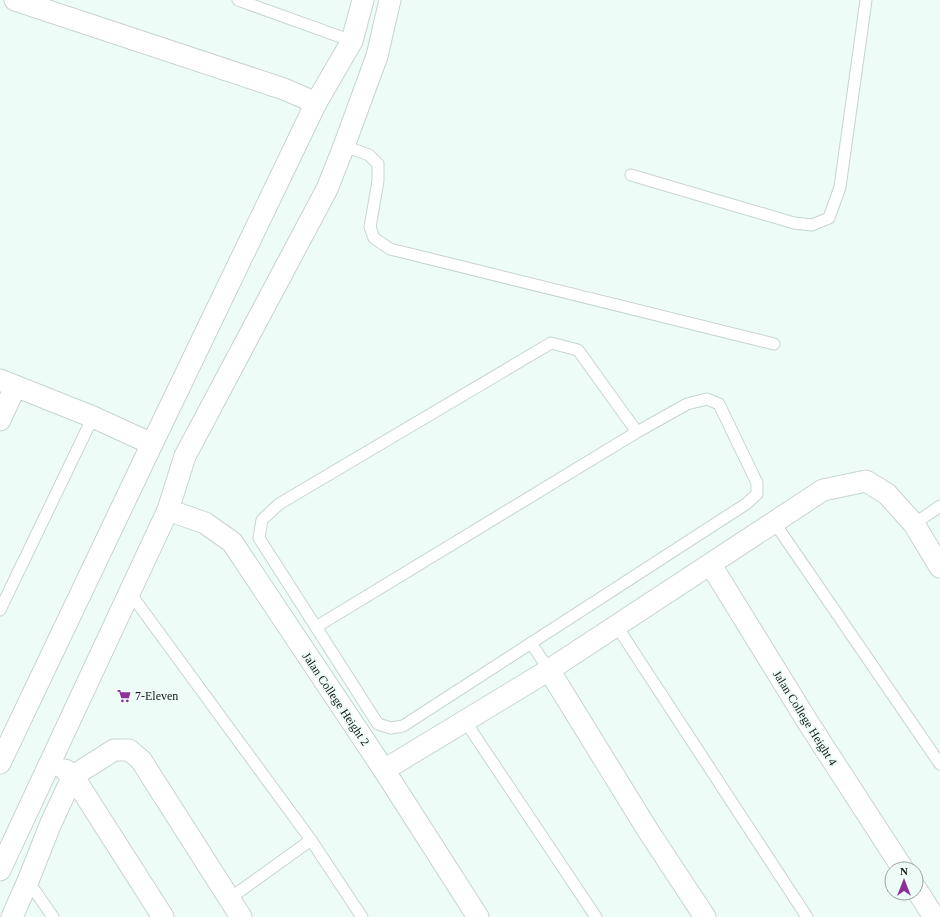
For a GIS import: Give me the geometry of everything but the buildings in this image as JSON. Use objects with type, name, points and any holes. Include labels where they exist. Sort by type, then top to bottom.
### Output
[{"type":"street","points":[[15,0],[284,89],[316,103]]},
{"type":"street","points":[[0,763],[316,103],[352,41],[363,0]]},
{"type":"street","points":[[0,870],[168,510],[185,456],[327,189],[377,56],[390,0]]},
{"type":"street","points":[[0,420],[7,384],[93,417],[152,444]]},
{"type":"street","points":[[384,770],[549,670],[823,490],[866,480],[888,494],[914,524],[940,567]]},
{"type":"street","name":"Jalan College Height 2","points":[[168,510],[204,523],[232,542],[384,770],[478,917]]},
{"type":"street","name":"Jalan College Height 4","points":[[711,565],[809,724],[898,861]]},
{"type":"street","points":[[549,670],[647,829],[705,917]]},
{"type":"street","points":[[12,917],[51,823],[73,776],[114,750],[129,750],[141,760],[241,917]]},
{"type":"street","points":[[51,759],[73,776],[162,917]]},
{"type":"street","points":[[924,901],[934,917]]},
{"type":"lane","points":[[238,0],[352,41]]},
{"type":"lane","points":[[631,175],[794,223],[812,225],[829,218],[840,187],[866,0]]},
{"type":"lane","points":[[344,146],[369,155],[378,164],[378,181],[370,227],[374,238],[390,249],[774,344]]},
{"type":"lane","points":[[316,627],[638,432],[688,404],[707,399],[719,404],[757,483],[757,494],[746,504],[403,726],[391,728],[378,724],[259,538],[262,520],[279,504],[551,343],[578,350],[638,432]]},
{"type":"lane","points":[[0,610],[93,417]]},
{"type":"lane","points":[[914,524],[940,506]]},
{"type":"lane","points":[[774,522],[940,764]]},
{"type":"lane","points":[[130,593],[311,840],[362,917]]},
{"type":"lane","points":[[616,625],[807,917]]},
{"type":"lane","points":[[531,643],[549,670]]},
{"type":"lane","points":[[465,721],[596,917]]},
{"type":"lane","points":[[229,899],[311,840]]},
{"type":"lane","points":[[28,881],[53,917]]},
{"type":"place","name":"7-Eleven","points":[[124,696]]}]
